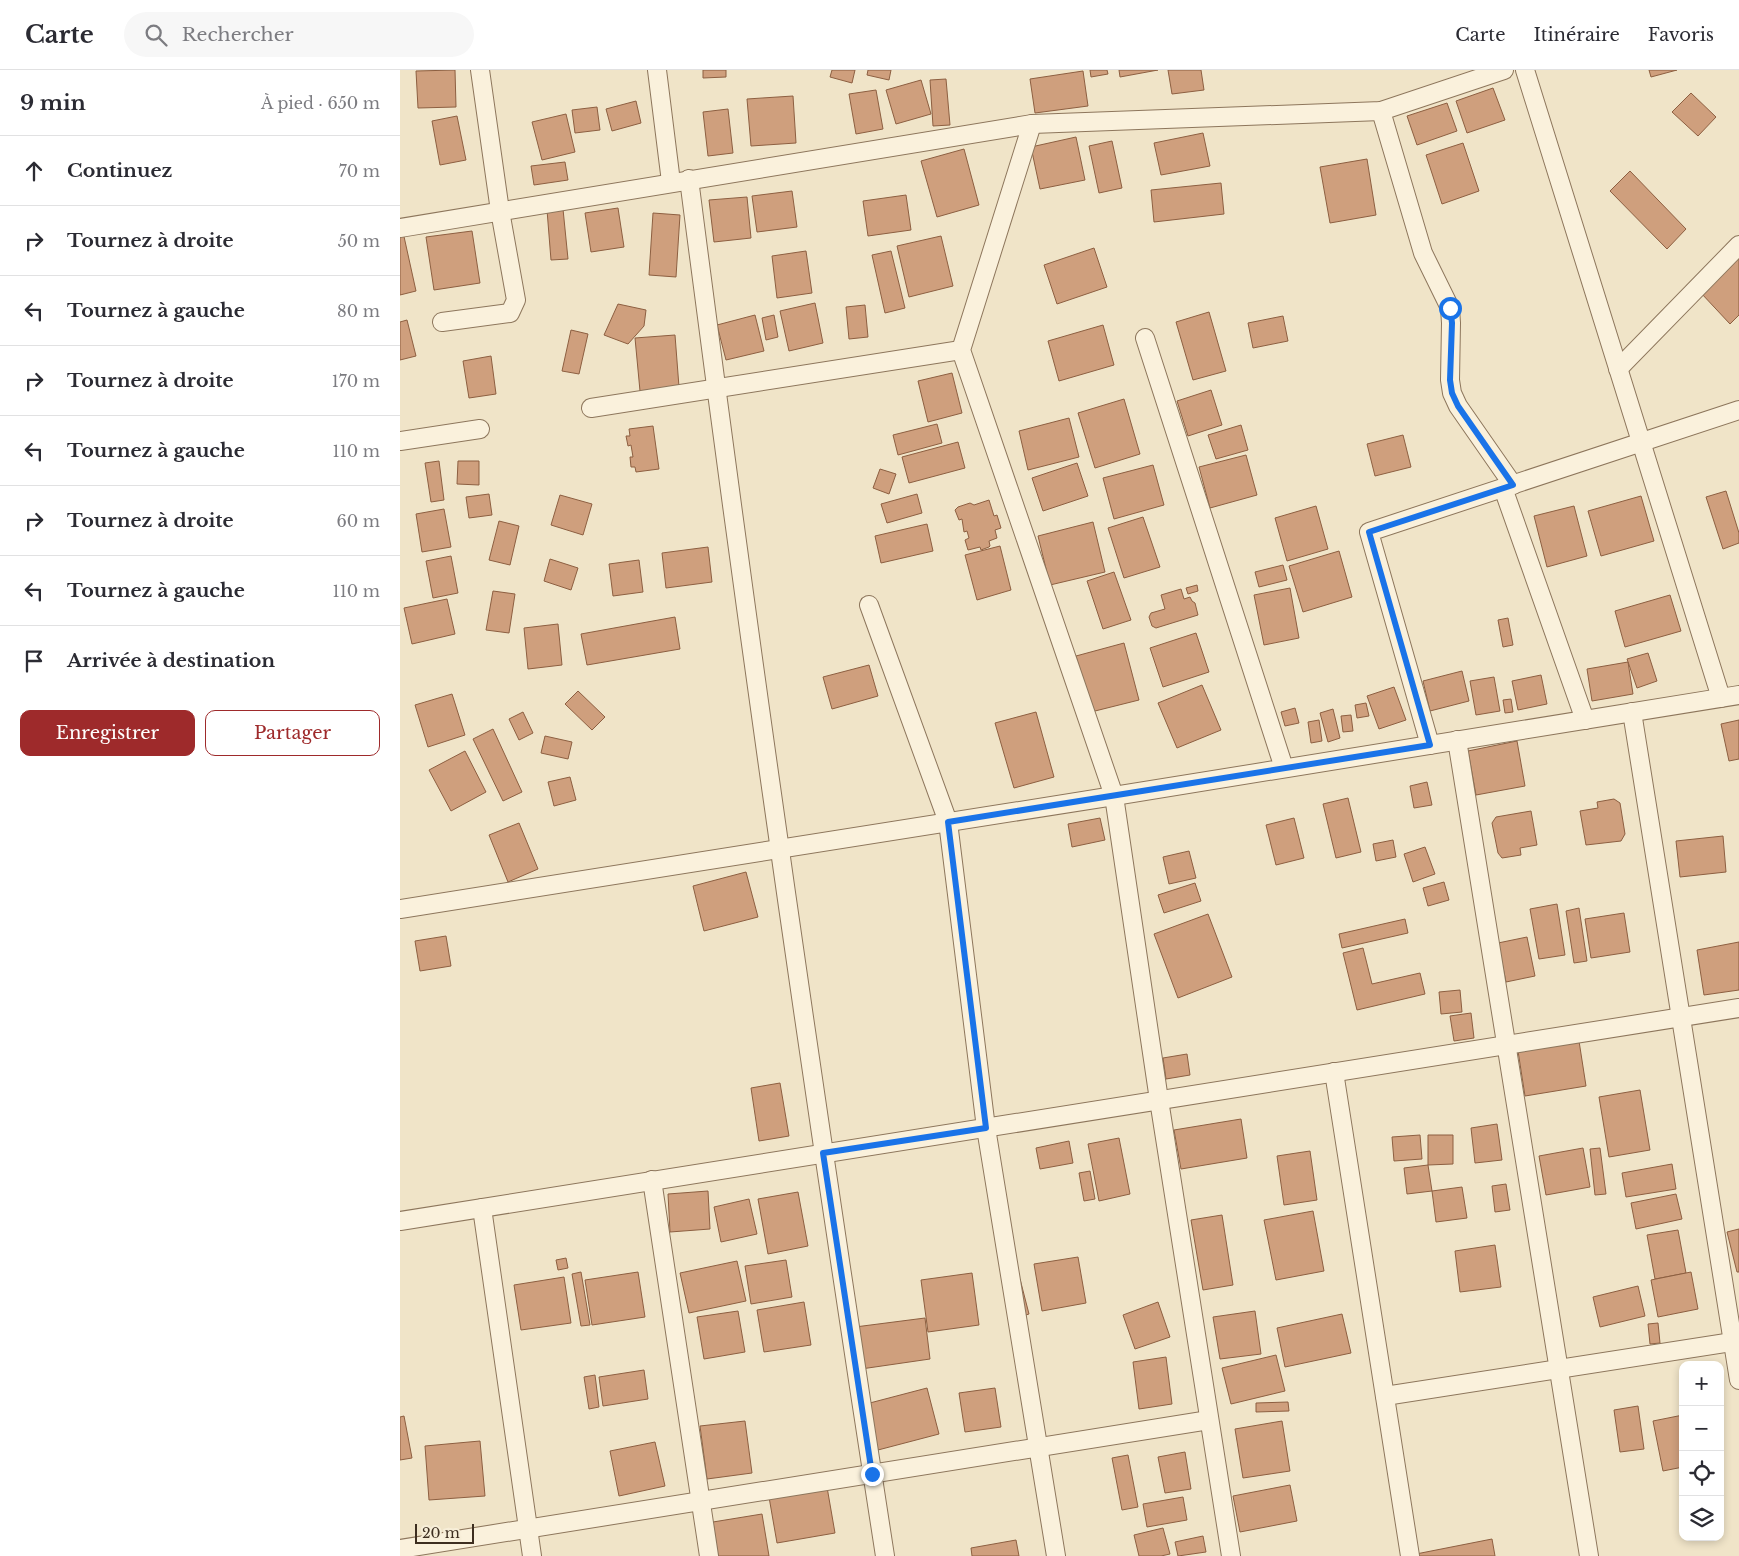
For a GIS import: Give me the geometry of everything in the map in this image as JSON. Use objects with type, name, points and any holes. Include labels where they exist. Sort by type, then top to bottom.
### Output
[{"type":"street","points":[[442,322],[510,313],[516,300],[500,211],[480,70]]},
{"type":"street","points":[[657,70],[671,182]]},
{"type":"street","points":[[400,228],[1032,124],[1381,111],[1504,70]]},
{"type":"street","points":[[1525,70],[1721,698]]},
{"type":"street","points":[[1381,111],[1423,253],[1450,308],[1452,323],[1450,380],[1452,393],[1458,406],[1508,486],[1585,720]]},
{"type":"street","points":[[1032,124],[961,350],[1114,796],[1159,1100],[1231,1556]]},
{"type":"street","points":[[689,179],[779,848],[823,1153],[885,1556]]},
{"type":"street","points":[[1618,369],[1739,245]]},
{"type":"street","points":[[1145,338],[1284,768]]},
{"type":"street","points":[[591,408],[961,350]]},
{"type":"street","points":[[1430,745],[1369,532],[1739,410]]},
{"type":"street","points":[[400,441],[480,429]]},
{"type":"street","points":[[869,605],[948,822],[986,1128],[1056,1556]]},
{"type":"street","points":[[400,909],[1739,695]]},
{"type":"street","points":[[1632,712],[1736,1342],[1739,1380]]},
{"type":"street","points":[[1458,740],[1589,1556]]},
{"type":"street","points":[[400,1221],[1739,1008]]},
{"type":"street","points":[[1334,1072],[1410,1556]]},
{"type":"street","points":[[652,1180],[709,1556]]},
{"type":"street","points":[[482,1208],[532,1556]]},
{"type":"street","points":[[1385,1396],[1736,1342]]},
{"type":"street","points":[[400,1549],[1209,1420]]},
{"type":"building","points":[[455,70],[456,107],[418,108],[416,71]]},
{"type":"building","points":[[703,70],[726,70],[726,77],[703,78]]},
{"type":"building","points":[[832,70],[855,70],[852,83],[830,77]]},
{"type":"building","points":[[868,70],[891,70],[889,80],[867,75]]},
{"type":"building","points":[[1090,70],[1107,70],[1108,74],[1091,77]]},
{"type":"building","points":[[1119,70],[1158,70],[1120,77]]},
{"type":"building","points":[[1168,70],[1201,70],[1204,90],[1172,94]]},
{"type":"building","points":[[1649,70],[1677,70],[1651,77]]},
{"type":"building","points":[[1083,71],[1088,106],[1035,113],[1030,79]]},
{"type":"building","points":[[946,79],[950,125],[933,126],[930,80]]},
{"type":"building","points":[[921,80],[931,114],[896,124],[886,90]]},
{"type":"building","points":[[1493,88],[1505,120],[1467,133],[1456,101]]},
{"type":"building","points":[[876,90],[883,129],[856,134],[849,94]]},
{"type":"building","points":[[1691,93],[1716,117],[1698,136],[1672,112]]},
{"type":"building","points":[[793,96],[796,143],[751,146],[747,99]]},
{"type":"building","points":[[636,101],[641,123],[612,131],[606,109]]},
{"type":"building","points":[[1447,103],[1457,131],[1417,145],[1407,116]]},
{"type":"building","points":[[597,107],[600,130],[575,133],[572,110]]},
{"type":"building","points":[[728,109],[733,153],[708,156],[703,112]]},
{"type":"building","points":[[566,114],[575,152],[542,160],[532,122]]},
{"type":"building","points":[[457,116],[466,160],[440,165],[432,121]]},
{"type":"building","points":[[1203,133],[1210,166],[1161,175],[1154,143]]},
{"type":"building","points":[[1076,137],[1085,180],[1040,189],[1031,147]]},
{"type":"building","points":[[1112,141],[1122,188],[1099,193],[1089,146]]},
{"type":"building","points":[[1463,143],[1479,191],[1442,204],[1426,155]]},
{"type":"building","points":[[964,149],[979,205],[937,217],[921,161]]},
{"type":"building","points":[[1367,159],[1376,215],[1330,223],[1320,167]]},
{"type":"building","points":[[565,162],[568,180],[534,185],[531,166]]},
{"type":"building","points":[[1630,171],[1686,229],[1667,249],[1610,191]]},
{"type":"building","points":[[1221,183],[1224,214],[1154,222],[1151,190]]},
{"type":"building","points":[[792,191],[797,227],[757,232],[752,196]]},
{"type":"building","points":[[906,195],[911,230],[868,236],[863,201]]},
{"type":"building","points":[[747,197],[751,238],[714,242],[709,200]]},
{"type":"building","points":[[618,208],[624,247],[591,252],[585,213]]},
{"type":"building","points":[[563,209],[568,259],[551,260],[547,210]]},
{"type":"building","points":[[653,213],[680,215],[676,277],[649,275]]},
{"type":"building","points":[[472,231],[480,283],[434,290],[426,237]]},
{"type":"building","points":[[403,232],[416,291],[400,295],[400,233]]},
{"type":"building","points":[[941,236],[953,286],[909,297],[897,246]]},
{"type":"building","points":[[1094,248],[1107,287],[1057,304],[1044,265]]},
{"type":"building","points":[[806,251],[812,293],[777,298],[772,256]]},
{"type":"building","points":[[891,251],[905,308],[885,313],[872,255]]},
{"type":"building","points":[[1739,256],[1739,315],[1730,324],[1701,293]]},
{"type":"building","points":[[815,303],[823,343],[789,351],[780,311]]},
{"type":"building","points":[[618,304],[646,310],[644,326],[628,344],[604,335]]},
{"type":"building","points":[[865,305],[868,337],[849,339],[846,307]]},
{"type":"building","points":[[1209,312],[1226,371],[1193,380],[1176,322]]},
{"type":"building","points":[[755,315],[764,351],[726,360],[717,325]]},
{"type":"building","points":[[774,315],[778,337],[766,340],[762,318]]},
{"type":"building","points":[[1283,316],[1288,341],[1253,348],[1248,323]]},
{"type":"building","points":[[407,320],[416,356],[400,360],[400,322]]},
{"type":"building","points":[[1103,325],[1114,365],[1059,381],[1048,341]]},
{"type":"building","points":[[571,330],[588,334],[579,374],[562,371]]},
{"type":"building","points":[[675,335],[679,387],[640,391],[635,338]]},
{"type":"building","points":[[491,356],[496,394],[469,398],[463,361]]},
{"type":"building","points":[[952,373],[962,413],[928,422],[918,381]]},
{"type":"building","points":[[1211,390],[1222,425],[1188,436],[1177,401]]},
{"type":"building","points":[[1124,399],[1140,454],[1095,468],[1078,413]]},
{"type":"building","points":[[1069,418],[1079,457],[1028,470],[1019,431]]},
{"type":"building","points":[[937,424],[942,443],[898,455],[893,435]]},
{"type":"building","points":[[1241,425],[1248,450],[1216,459],[1208,435]]},
{"type":"building","points":[[653,426],[659,469],[636,472],[635,467],[631,467],[630,457],[633,457],[631,445],[628,446],[626,436],[630,436],[629,429]]},
{"type":"building","points":[[1403,435],[1411,467],[1375,476],[1367,444]]},
{"type":"building","points":[[958,442],[965,468],[909,483],[902,457]]},
{"type":"building","points":[[1246,455],[1257,495],[1210,508],[1199,467]]},
{"type":"building","points":[[439,461],[444,500],[431,502],[425,463]]},
{"type":"building","points":[[458,461],[479,461],[479,485],[457,484]]},
{"type":"building","points":[[1077,463],[1088,496],[1043,511],[1032,478]]},
{"type":"building","points":[[1153,465],[1164,505],[1114,519],[1103,478]]},
{"type":"building","points":[[880,469],[896,474],[889,494],[873,488]]},
{"type":"building","points":[[1726,491],[1739,533],[1739,543],[1723,549],[1706,497]]},
{"type":"building","points":[[489,494],[492,515],[469,518],[466,497]]},
{"type":"building","points":[[917,494],[922,513],[887,523],[881,504]]},
{"type":"building","points":[[560,495],[592,504],[583,535],[551,525]]},
{"type":"building","points":[[1641,496],[1654,541],[1601,556],[1588,511]]},
{"type":"building","points":[[989,500],[994,516],[997,515],[1001,528],[995,530],[997,538],[989,541],[989,547],[981,550],[980,547],[968,550],[965,540],[969,538],[967,531],[964,532],[962,519],[959,520],[955,510],[970,503],[974,505]]},
{"type":"building","points":[[1316,506],[1328,549],[1287,561],[1275,518]]},
{"type":"building","points":[[1574,506],[1587,556],[1547,567],[1534,516]]},
{"type":"building","points":[[444,509],[451,547],[422,552],[416,514]]},
{"type":"building","points":[[1143,517],[1160,567],[1124,578],[1108,528]]},
{"type":"building","points":[[499,521],[519,526],[510,565],[489,560]]},
{"type":"building","points":[[1093,522],[1105,572],[1050,585],[1038,536]]},
{"type":"building","points":[[927,524],[933,551],[881,563],[875,536]]},
{"type":"building","points":[[1000,546],[1011,590],[977,600],[965,555]]},
{"type":"building","points":[[708,547],[712,582],[666,588],[662,553]]},
{"type":"building","points":[[1339,551],[1352,597],[1303,612],[1289,566]]},
{"type":"building","points":[[451,556],[458,593],[433,598],[426,561]]},
{"type":"building","points":[[550,559],[578,568],[571,590],[544,581]]},
{"type":"building","points":[[639,560],[643,592],[613,596],[609,564]]},
{"type":"building","points":[[1283,565],[1287,580],[1259,587],[1255,572]]},
{"type":"building","points":[[1114,572],[1131,620],[1103,629],[1087,581]]},
{"type":"building","points":[[1197,585],[1198,591],[1188,594],[1186,588]]},
{"type":"building","points":[[1290,588],[1299,638],[1264,645],[1254,595]]},
{"type":"building","points":[[1181,589],[1184,599],[1190,597],[1195,603],[1198,615],[1156,628],[1152,626],[1149,617],[1151,613],[1165,609],[1161,595]]},
{"type":"building","points":[[493,591],[515,594],[509,633],[486,630]]},
{"type":"building","points":[[1670,595],[1681,631],[1625,647],[1615,611]]},
{"type":"building","points":[[447,599],[455,634],[412,644],[404,608]]},
{"type":"building","points":[[675,617],[680,649],[587,665],[581,634]]},
{"type":"building","points":[[1508,618],[1513,645],[1503,647],[1498,620]]},
{"type":"building","points":[[558,624],[562,665],[528,669],[524,628]]},
{"type":"building","points":[[1196,633],[1209,672],[1163,687],[1150,648]]},
{"type":"building","points":[[1124,643],[1139,700],[1091,712],[1076,656]]},
{"type":"building","points":[[1648,653],[1657,681],[1637,688],[1627,659]]},
{"type":"building","points":[[1628,662],[1633,694],[1592,701],[1587,669]]},
{"type":"building","points":[[869,665],[878,696],[832,709],[823,677]]},
{"type":"building","points":[[1462,671],[1469,701],[1430,711],[1423,681]]},
{"type":"building","points":[[1541,675],[1547,704],[1518,710],[1512,681]]},
{"type":"building","points":[[1494,677],[1500,711],[1476,715],[1470,681]]},
{"type":"building","points":[[1202,685],[1221,730],[1177,748],[1158,703]]},
{"type":"building","points":[[1394,687],[1406,720],[1379,729],[1367,696]]},
{"type":"building","points":[[578,691],[605,717],[592,730],[565,704]]},
{"type":"building","points":[[452,694],[465,735],[428,747],[415,705]]},
{"type":"building","points":[[1511,699],[1513,712],[1505,713],[1503,700]]},
{"type":"building","points":[[1366,703],[1369,716],[1357,718],[1355,705]]},
{"type":"building","points":[[1295,708],[1299,723],[1285,726],[1281,712]]},
{"type":"building","points":[[1333,709],[1340,738],[1328,742],[1320,713]]},
{"type":"building","points":[[523,712],[533,733],[519,740],[509,719]]},
{"type":"building","points":[[1036,712],[1054,777],[1014,788],[995,723]]},
{"type":"building","points":[[1351,715],[1353,731],[1343,732],[1341,716]]},
{"type":"building","points":[[1319,720],[1322,741],[1311,743],[1308,722]]},
{"type":"building","points":[[1739,720],[1739,759],[1729,761],[1721,724]]},
{"type":"building","points":[[493,729],[522,792],[503,801],[473,739]]},
{"type":"building","points":[[545,736],[572,742],[568,759],[541,753]]},
{"type":"building","points":[[1517,741],[1525,786],[1476,795],[1468,751]]},
{"type":"building","points":[[465,751],[486,792],[451,811],[429,770]]},
{"type":"building","points":[[570,777],[576,800],[554,806],[548,782]]},
{"type":"building","points":[[1427,782],[1432,805],[1414,808],[1410,786]]},
{"type":"building","points":[[1348,798],[1361,852],[1336,858],[1323,804]]},
{"type":"building","points":[[1614,799],[1620,803],[1625,834],[1621,841],[1586,845],[1580,811],[1598,808],[1597,802]]},
{"type":"building","points":[[1531,811],[1537,845],[1520,848],[1521,855],[1502,858],[1498,853],[1492,823],[1496,817]]},
{"type":"building","points":[[1100,818],[1105,840],[1072,847],[1068,824]]},
{"type":"building","points":[[1294,818],[1304,858],[1276,865],[1266,825]]},
{"type":"building","points":[[519,823],[538,869],[508,882],[489,835]]},
{"type":"building","points":[[1723,836],[1726,872],[1680,877],[1676,841]]},
{"type":"building","points":[[1393,840],[1396,857],[1376,861],[1373,844]]},
{"type":"building","points":[[1425,847],[1435,874],[1413,882],[1404,854]]},
{"type":"building","points":[[1189,851],[1196,878],[1169,884],[1163,857]]},
{"type":"building","points":[[746,872],[758,917],[704,931],[693,886]]},
{"type":"building","points":[[1444,882],[1449,900],[1428,906],[1423,888]]},
{"type":"building","points":[[1195,883],[1201,901],[1164,913],[1158,895]]},
{"type":"building","points":[[1557,904],[1565,955],[1539,959],[1530,909]]},
{"type":"building","points":[[1579,908],[1587,961],[1574,963],[1566,911]]},
{"type":"building","points":[[1624,913],[1630,952],[1591,958],[1585,919]]},
{"type":"building","points":[[1208,914],[1232,977],[1178,998],[1154,934]]},
{"type":"building","points":[[1405,919],[1408,933],[1342,948],[1339,934]]},
{"type":"building","points":[[446,936],[451,966],[420,971],[415,941]]},
{"type":"building","points":[[1527,937],[1535,976],[1506,982],[1498,943]]},
{"type":"building","points":[[1739,942],[1739,990],[1704,995],[1697,950]]},
{"type":"building","points":[[1363,948],[1372,984],[1420,973],[1425,994],[1357,1010],[1343,953]]},
{"type":"building","points":[[1460,990],[1462,1012],[1441,1014],[1439,992]]},
{"type":"building","points":[[1471,1013],[1474,1038],[1454,1041],[1450,1016]]},
{"type":"building","points":[[1579,1041],[1586,1086],[1525,1096],[1518,1051]]},
{"type":"building","points":[[1187,1054],[1190,1075],[1166,1079],[1163,1058]]},
{"type":"building","points":[[780,1083],[789,1136],[759,1141],[751,1088]]},
{"type":"building","points":[[1640,1090],[1650,1150],[1609,1157],[1599,1097]]},
{"type":"building","points":[[1241,1119],[1247,1158],[1181,1169],[1174,1130]]},
{"type":"building","points":[[1497,1124],[1502,1160],[1475,1163],[1471,1128]]},
{"type":"building","points":[[1420,1135],[1422,1159],[1394,1161],[1392,1137]]},
{"type":"building","points":[[1428,1135],[1453,1135],[1453,1164],[1428,1165]]},
{"type":"building","points":[[1119,1138],[1130,1194],[1099,1201],[1088,1144]]},
{"type":"building","points":[[1069,1141],[1073,1163],[1040,1169],[1036,1148]]},
{"type":"building","points":[[1583,1148],[1590,1187],[1546,1195],[1539,1156]]},
{"type":"building","points":[[1600,1148],[1606,1194],[1595,1195],[1590,1149]]},
{"type":"building","points":[[1310,1151],[1317,1200],[1284,1205],[1277,1156]]},
{"type":"building","points":[[1672,1164],[1676,1189],[1626,1197],[1622,1173]]},
{"type":"building","points":[[1428,1165],[1432,1191],[1407,1194],[1404,1168]]},
{"type":"building","points":[[1090,1171],[1095,1199],[1084,1201],[1079,1173]]},
{"type":"building","points":[[1506,1184],[1510,1210],[1495,1212],[1492,1186]]},
{"type":"building","points":[[1462,1187],[1467,1218],[1436,1222],[1432,1191]]},
{"type":"building","points":[[708,1191],[710,1229],[670,1232],[668,1194]]},
{"type":"building","points":[[798,1192],[808,1246],[768,1254],[758,1199]]},
{"type":"building","points":[[1676,1194],[1682,1219],[1636,1229],[1631,1203]]},
{"type":"building","points":[[749,1199],[757,1234],[721,1242],[714,1207]]},
{"type":"building","points":[[1313,1211],[1324,1271],[1276,1280],[1264,1220]]},
{"type":"building","points":[[1222,1215],[1233,1285],[1203,1290],[1191,1220]]},
{"type":"building","points":[[1739,1229],[1739,1272],[1737,1272],[1727,1232]]},
{"type":"building","points":[[1678,1230],[1686,1273],[1655,1279],[1647,1235]]},
{"type":"building","points":[[1495,1245],[1501,1287],[1460,1292],[1455,1251]]},
{"type":"building","points":[[1078,1257],[1086,1303],[1042,1311],[1034,1264]]},
{"type":"building","points":[[566,1258],[568,1268],[558,1270],[556,1260]]},
{"type":"building","points":[[786,1260],[792,1297],[751,1304],[745,1266]]},
{"type":"building","points":[[737,1261],[746,1301],[689,1313],[680,1273]]},
{"type":"building","points":[[581,1272],[590,1325],[581,1326],[572,1274]]},
{"type":"building","points":[[638,1272],[645,1317],[592,1325],[585,1280]]},
{"type":"building","points":[[1691,1272],[1698,1309],[1658,1317],[1651,1280]]},
{"type":"building","points":[[972,1273],[979,1325],[928,1332],[921,1280]]},
{"type":"building","points":[[564,1277],[571,1323],[521,1330],[514,1285]]},
{"type":"building","points":[[1020,1279],[1029,1314],[1023,1316],[1015,1281]]},
{"type":"building","points":[[1638,1286],[1645,1316],[1600,1327],[1593,1297]]},
{"type":"building","points":[[804,1302],[811,1345],[764,1352],[757,1310]]},
{"type":"building","points":[[1158,1302],[1170,1337],[1135,1349],[1123,1315]]},
{"type":"building","points":[[738,1311],[745,1352],[704,1359],[697,1317]]},
{"type":"building","points":[[1255,1311],[1261,1354],[1220,1359],[1213,1317]]},
{"type":"building","points":[[1342,1314],[1351,1353],[1285,1367],[1277,1328]]},
{"type":"building","points":[[925,1318],[930,1359],[861,1369],[855,1327]]},
{"type":"building","points":[[1658,1323],[1660,1343],[1650,1344],[1648,1324]]},
{"type":"building","points":[[1276,1355],[1285,1391],[1231,1404],[1222,1368]]},
{"type":"building","points":[[1166,1357],[1172,1404],[1139,1409],[1133,1362]]},
{"type":"building","points":[[644,1370],[648,1399],[603,1406],[599,1377]]},
{"type":"building","points":[[595,1375],[599,1407],[589,1409],[584,1377]]},
{"type":"building","points":[[927,1388],[939,1434],[878,1450],[866,1404]]},
{"type":"building","points":[[995,1388],[1001,1427],[965,1432],[959,1393]]},
{"type":"building","points":[[1288,1402],[1289,1411],[1256,1412],[1256,1403]]},
{"type":"building","points":[[1638,1406],[1644,1449],[1620,1452],[1614,1410]]},
{"type":"building","points":[[404,1416],[412,1458],[400,1460],[400,1417]]},
{"type":"building","points":[[1679,1416],[1679,1468],[1663,1471],[1653,1421]]},
{"type":"building","points":[[745,1421],[752,1473],[707,1479],[700,1426]]},
{"type":"building","points":[[1282,1421],[1290,1471],[1243,1478],[1235,1429]]},
{"type":"building","points":[[480,1441],[485,1496],[429,1500],[425,1446]]},
{"type":"building","points":[[655,1442],[665,1486],[619,1496],[610,1451]]},
{"type":"building","points":[[1185,1452],[1191,1489],[1165,1493],[1158,1457]]},
{"type":"building","points":[[1128,1455],[1138,1507],[1122,1510],[1112,1458]]},
{"type":"building","points":[[1290,1485],[1297,1521],[1240,1532],[1233,1496]]},
{"type":"building","points":[[827,1487],[835,1533],[777,1543],[769,1497]]},
{"type":"building","points":[[1183,1497],[1187,1520],[1147,1527],[1143,1504]]},
{"type":"building","points":[[762,1514],[769,1556],[718,1556],[713,1522]]},
{"type":"building","points":[[1163,1528],[1170,1554],[1139,1556],[1134,1535]]},
{"type":"building","points":[[1203,1536],[1206,1552],[1178,1556],[1175,1542]]},
{"type":"building","points":[[1492,1539],[1495,1556],[1417,1556],[1416,1554]]},
{"type":"building","points":[[1016,1540],[1019,1556],[972,1556],[971,1548]]},
{"type":"route","points":[[872,1474],[823,1153],[986,1128],[948,822],[1430,745],[1369,532],[1513,485],[1458,406],[1452,393],[1450,380],[1452,323],[1450,308]]}]
